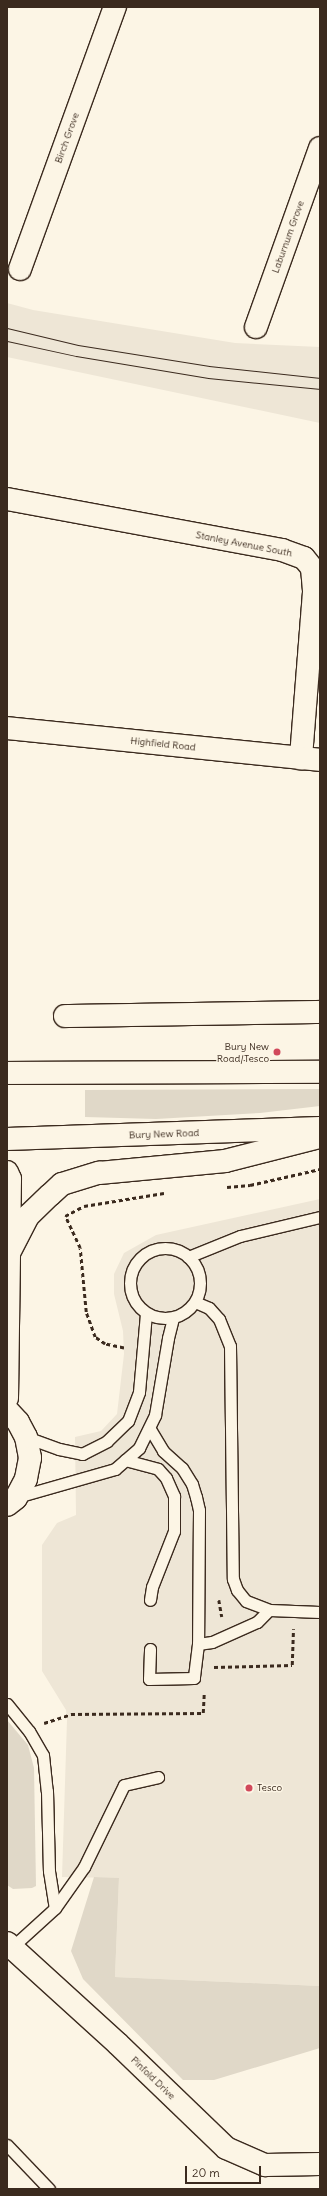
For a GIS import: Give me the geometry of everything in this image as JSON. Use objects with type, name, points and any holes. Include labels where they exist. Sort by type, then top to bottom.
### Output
[{"type":"main road","name":"Birch Grove","points":[[20,269],[115,7]]},
{"type":"main road","name":"Laburnum Grove","points":[[256,327],[320,148]]},
{"type":"main road","name":"Stanley Avenue South","points":[[7,498],[282,550],[304,558],[312,568],[314,592],[310,759]]},
{"type":"main road","name":"Highfield Road","points":[[7,728],[310,759]]},
{"type":"main road","points":[[65,1016],[320,1012]]},
{"type":"main road","points":[[7,1073],[320,1072]]},
{"type":"main road","name":"Bury New Road","points":[[7,1139],[320,1128]]},
{"type":"main road","points":[[9,1253],[28,1216],[62,1184],[99,1173],[225,1161],[311,1141],[320,1137]]},
{"type":"main road","points":[[7,1172],[10,1179],[7,1398]]},
{"type":"main road","points":[[7,1410],[18,1422],[26,1437],[30,1458],[26,1479],[11,1502]]},
{"type":"main road","name":"Pinfold Drive","points":[[8,1947],[118,2044],[226,2148],[265,2165],[320,2164]]},
{"type":"lane","points":[[188,1257],[240,1236],[320,1217]]},
{"type":"lane","points":[[171,1248],[188,1257],[192,1260],[199,1275],[199,1290],[195,1302],[185,1312],[173,1318],[163,1319],[146,1313],[136,1304],[130,1292],[129,1278],[134,1265],[144,1254],[156,1249],[171,1248]]},
{"type":"lane","points":[[195,1302],[209,1308],[219,1319],[230,1346],[233,1579],[237,1590],[246,1602],[269,1610],[320,1612]]},
{"type":"lane","points":[[26,1437],[82,1454],[106,1441],[128,1421],[139,1392],[146,1313]]},
{"type":"lane","points":[[11,1502],[115,1469],[139,1448],[150,1429],[158,1399],[168,1338],[173,1318]]},
{"type":"lane","points":[[150,1429],[163,1450],[182,1468],[192,1484],[199,1510],[198,1644],[194,1678],[149,1679],[150,1649]]},
{"type":"lane","points":[[125,1460],[158,1469],[166,1478],[174,1496],[174,1531],[152,1587],[150,1600]]},
{"type":"lane","points":[[198,1644],[212,1642],[257,1622],[269,1610]]},
{"type":"lane","points":[[7,1704],[29,1731],[43,1755],[47,1791],[49,1871],[55,1908]]},
{"type":"lane","points":[[8,1947],[55,1908],[84,1867],[124,1785],[158,1777]]},
{"type":"lane","points":[[7,2145],[49,2189]]},
{"type":"shaded area","points":[[7,303],[33,310],[235,343],[320,347],[320,423],[7,357]]},
{"type":"shaded area","points":[[320,1089],[320,1106],[260,1113],[156,1119],[85,1117],[85,1090]]},
{"type":"shaded area","points":[[320,1199],[320,1986],[115,1977],[119,1878],[62,1877],[67,1720],[66,1710],[42,1671],[42,1545],[57,1523],[76,1515],[75,1437],[101,1431],[117,1414],[124,1354],[123,1331],[114,1294],[114,1274],[124,1253],[156,1235]]},
{"type":"shaded area","points":[[7,1720],[28,1745],[34,1768],[36,1886],[32,1888],[13,1889],[7,1885]]},
{"type":"shaded area","points":[[94,1877],[119,1878],[115,1977],[320,1986],[320,2048],[214,2080],[183,2080],[83,1979],[71,1951]]},
{"type":"tram line","points":[[7,328],[78,345],[209,366],[320,378]]},
{"type":"tram line","points":[[7,341],[76,356],[208,378],[320,389]]},
{"type":"place","name":"Bury New Road/Tesco","points":[[277,1052]]},
{"type":"place","name":"Tesco","points":[[249,1788]]}]
